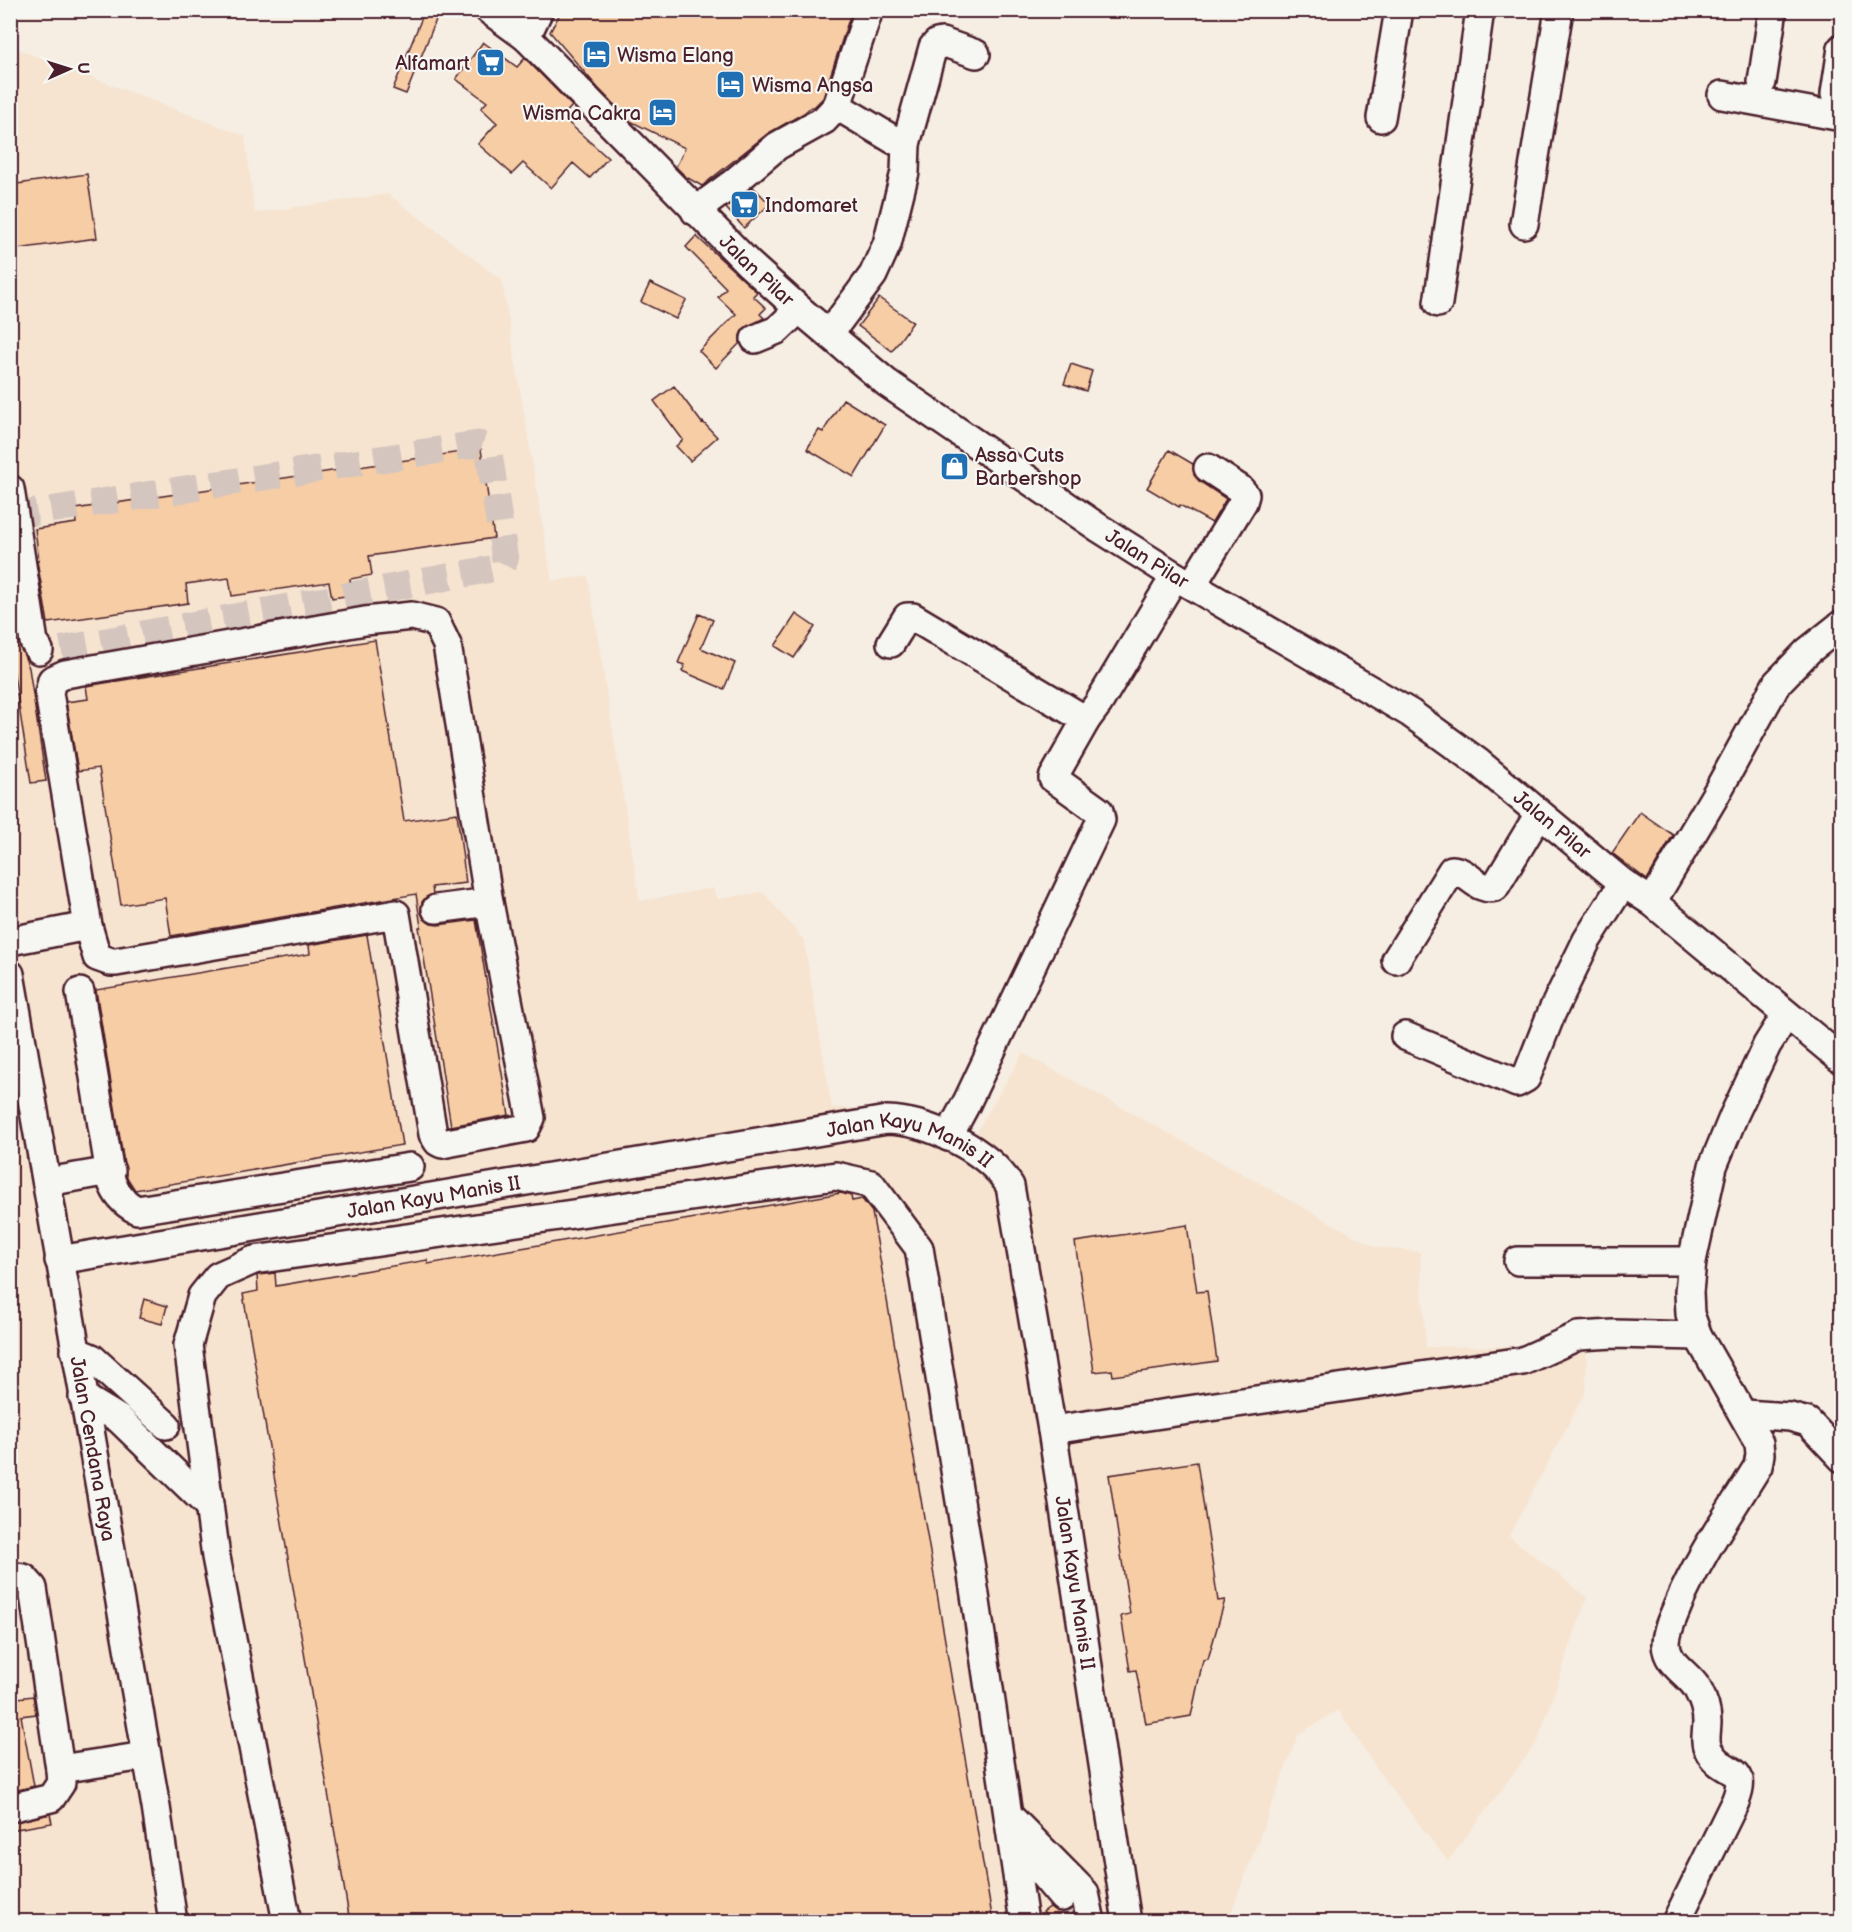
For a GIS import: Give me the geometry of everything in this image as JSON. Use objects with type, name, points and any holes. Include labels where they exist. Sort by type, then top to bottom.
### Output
[{"type":"street","name":"Jalan Pilar","points":[[489,10],[526,37],[695,211],[799,309],[887,382],[1099,528],[1410,713],[1479,763],[1623,883],[1652,902],[1785,1015],[1842,1060]]},
{"type":"street","points":[[526,37],[539,10]]},
{"type":"street","points":[[1381,118],[1399,10]]},
{"type":"street","points":[[1438,303],[1480,10]]},
{"type":"street","points":[[1524,224],[1559,10]]},
{"type":"street","points":[[1762,82],[1773,10]]},
{"type":"street","points":[[695,211],[732,184],[777,146],[824,120],[837,106],[867,16]]},
{"type":"street","points":[[829,334],[873,275],[887,244],[905,172],[906,144],[935,44],[942,42],[976,54]]},
{"type":"street","points":[[1722,95],[1838,105],[1842,48]]},
{"type":"street","points":[[837,106],[894,140],[906,144]]},
{"type":"street","points":[[755,339],[777,330],[799,309]]},
{"type":"street","points":[[948,1137],[1101,820],[1099,811],[1053,778],[1086,720],[1184,580],[1243,502],[1245,495],[1240,489],[1208,468]]},
{"type":"street","points":[[10,489],[34,642],[39,650]]},
{"type":"street","points":[[417,911],[433,1134],[442,1144],[526,1128],[531,1118],[489,902],[447,645],[436,622],[412,616],[365,621],[65,674],[52,680],[49,693],[88,926],[97,957],[111,962],[417,911],[489,902]]},
{"type":"street","points":[[891,643],[907,616],[913,617],[1086,720]]},
{"type":"street","points":[[1652,902],[1778,683],[1808,651],[1842,624]]},
{"type":"street","points":[[1396,960],[1452,870],[1461,871],[1481,887],[1488,889],[1494,887],[1539,814]]},
{"type":"street","points":[[1405,1036],[1517,1083],[1522,1081],[1526,1078],[1552,1012],[1587,940],[1623,883]]},
{"type":"street","points":[[10,941],[88,926]]},
{"type":"street","name":"Jalan Cendana Raya","points":[[11,982],[22,1110],[47,1182],[145,1756],[156,1807],[173,1922]]},
{"type":"street","points":[[80,992],[115,1190],[123,1202],[137,1210],[410,1167]]},
{"type":"street","points":[[1676,1922],[1740,1790],[1740,1781],[1737,1774],[1717,1761],[1707,1747],[1706,1706],[1695,1685],[1669,1658],[1666,1644],[1668,1628],[1692,1573],[1758,1466],[1760,1454],[1759,1443],[1698,1336],[1690,1314],[1689,1292],[1692,1261],[1713,1166],[1734,1114],[1767,1045],[1785,1015]]},
{"type":"street","name":"Jalan Kayu Manis II","points":[[59,1260],[887,1120],[906,1120],[973,1148],[1001,1172],[1010,1186],[1052,1430],[1128,1922]]},
{"type":"street","points":[[47,1182],[111,1171]]},
{"type":"street","points":[[287,1922],[216,1557],[202,1457],[188,1345],[202,1296],[218,1276],[254,1260],[836,1176],[871,1184],[919,1248],[1024,1922]]},
{"type":"street","points":[[1518,1261],[1692,1261]]},
{"type":"street","points":[[1052,1430],[1523,1361],[1578,1336],[1614,1334],[1698,1336]]},
{"type":"street","points":[[75,1351],[92,1358],[202,1457]]},
{"type":"street","points":[[83,1397],[119,1419],[210,1513]]},
{"type":"street","points":[[1744,1414],[1790,1417],[1808,1422],[1842,1458]]},
{"type":"street","points":[[89,1432],[114,1440],[210,1513]]},
{"type":"street","points":[[10,1576],[24,1578],[33,1588],[62,1783],[51,1798],[10,1808]]},
{"type":"street","points":[[60,1769],[145,1756]]},
{"type":"street","points":[[1008,1816],[1085,1893],[1077,1913],[1034,1864],[1014,1854]]},
{"type":"shaded area","points":[[10,46],[245,136],[255,213],[388,194],[502,280],[552,581],[588,576],[640,901],[713,888],[718,899],[763,892],[804,940],[832,1108],[911,1109],[973,1138],[1023,1053],[1375,1247],[1420,1252],[1426,1347],[1587,1346],[1586,1391],[1509,1536],[1587,1597],[1538,1741],[1448,1861],[1385,1781],[1338,1710],[1298,1735],[1228,1921],[11,1921]]},
{"type":"building","points":[[425,10],[440,10],[406,94],[393,89]]},
{"type":"building","points":[[562,10],[852,10],[823,98],[814,107],[767,134],[702,186],[686,177],[676,167],[685,148],[630,121],[550,32]]},
{"type":"building","points":[[483,42],[517,67],[525,58],[572,106],[562,117],[608,158],[590,178],[573,163],[551,188],[523,163],[512,174],[478,144],[497,123],[481,108],[487,102],[456,79]]},
{"type":"building","points":[[87,174],[97,238],[10,250],[10,185]]},
{"type":"building","points":[[753,187],[770,204],[744,228],[726,208]]},
{"type":"building","points":[[696,236],[757,292],[753,296],[766,308],[760,314],[764,318],[743,329],[740,343],[716,368],[699,351],[736,314],[718,297],[726,288],[686,247]]},
{"type":"building","points":[[650,283],[686,300],[676,319],[641,302]]},
{"type":"building","points":[[879,298],[913,322],[892,351],[858,326]]},
{"type":"building","points":[[1071,364],[1092,371],[1086,391],[1064,384]]},
{"type":"building","points":[[674,386],[702,423],[717,437],[690,461],[676,446],[683,440],[654,401]]},
{"type":"building","points":[[843,399],[885,425],[854,477],[807,449],[819,430],[823,432]]},
{"type":"building","points":[[481,449],[494,538],[369,556],[372,575],[350,579],[352,595],[332,598],[329,582],[232,596],[229,578],[186,584],[188,603],[48,623],[37,561],[39,561],[35,529],[76,523],[75,509]]},
{"type":"building","points":[[1169,450],[1193,464],[1194,475],[1199,481],[1226,499],[1212,523],[1147,488]]},
{"type":"building","points":[[699,614],[713,620],[701,648],[735,663],[724,689],[682,671],[685,665],[678,663]]},
{"type":"building","points":[[796,614],[815,627],[794,658],[775,646]]},
{"type":"building","points":[[18,640],[29,668],[46,781],[31,783],[10,649],[10,641]]},
{"type":"building","points":[[375,640],[404,821],[457,813],[466,883],[432,887],[433,894],[422,902],[421,912],[424,919],[431,924],[476,920],[509,1115],[451,1126],[419,927],[421,927],[416,894],[171,936],[165,898],[121,905],[99,768],[78,771],[66,702],[88,699],[86,686]]},
{"type":"building","points":[[1640,812],[1673,835],[1647,880],[1612,853]]},
{"type":"building","points":[[367,935],[402,1145],[135,1190],[126,1176],[96,990],[310,954],[309,945]]},
{"type":"building","points":[[841,1193],[851,1196],[852,1201],[862,1199],[872,1212],[993,1922],[350,1922],[243,1294],[258,1291],[258,1275],[275,1273],[276,1286],[427,1260],[428,1264]]},
{"type":"building","points":[[1187,1225],[1197,1292],[1207,1291],[1217,1361],[1113,1376],[1112,1370],[1094,1372],[1075,1242]]},
{"type":"building","points":[[144,1299],[167,1306],[162,1324],[139,1318]]},
{"type":"building","points":[[1197,1462],[1218,1601],[1225,1600],[1208,1659],[1203,1660],[1191,1716],[1146,1724],[1136,1670],[1130,1671],[1121,1616],[1130,1614],[1109,1475]]},
{"type":"building","points":[[33,1696],[36,1714],[21,1716],[34,1786],[10,1792],[10,1699]]},
{"type":"building","points":[[50,1814],[52,1823],[10,1830],[10,1823]]},
{"type":"building","points":[[1050,1907],[1057,1912],[1072,1909],[1073,1912],[1061,1922],[1051,1922],[1043,1912]]},
{"type":"tunnel","points":[[10,516],[478,444],[484,446],[489,453],[505,560],[501,567],[48,652],[39,650]]},
{"type":"tunnel","points":[[1062,1897],[1073,1911]]},
{"type":"place","name":"Wisma Elang","points":[[596,55]]},
{"type":"place","name":"Alfamart","points":[[491,63]]},
{"type":"place","name":"Wisma Angsa","points":[[731,85]]},
{"type":"place","name":"Wisma Cakra","points":[[662,113]]},
{"type":"place","name":"Indomaret","points":[[744,205]]},
{"type":"place","name":"Assa Cuts Barbershop","points":[[954,467]]}]
